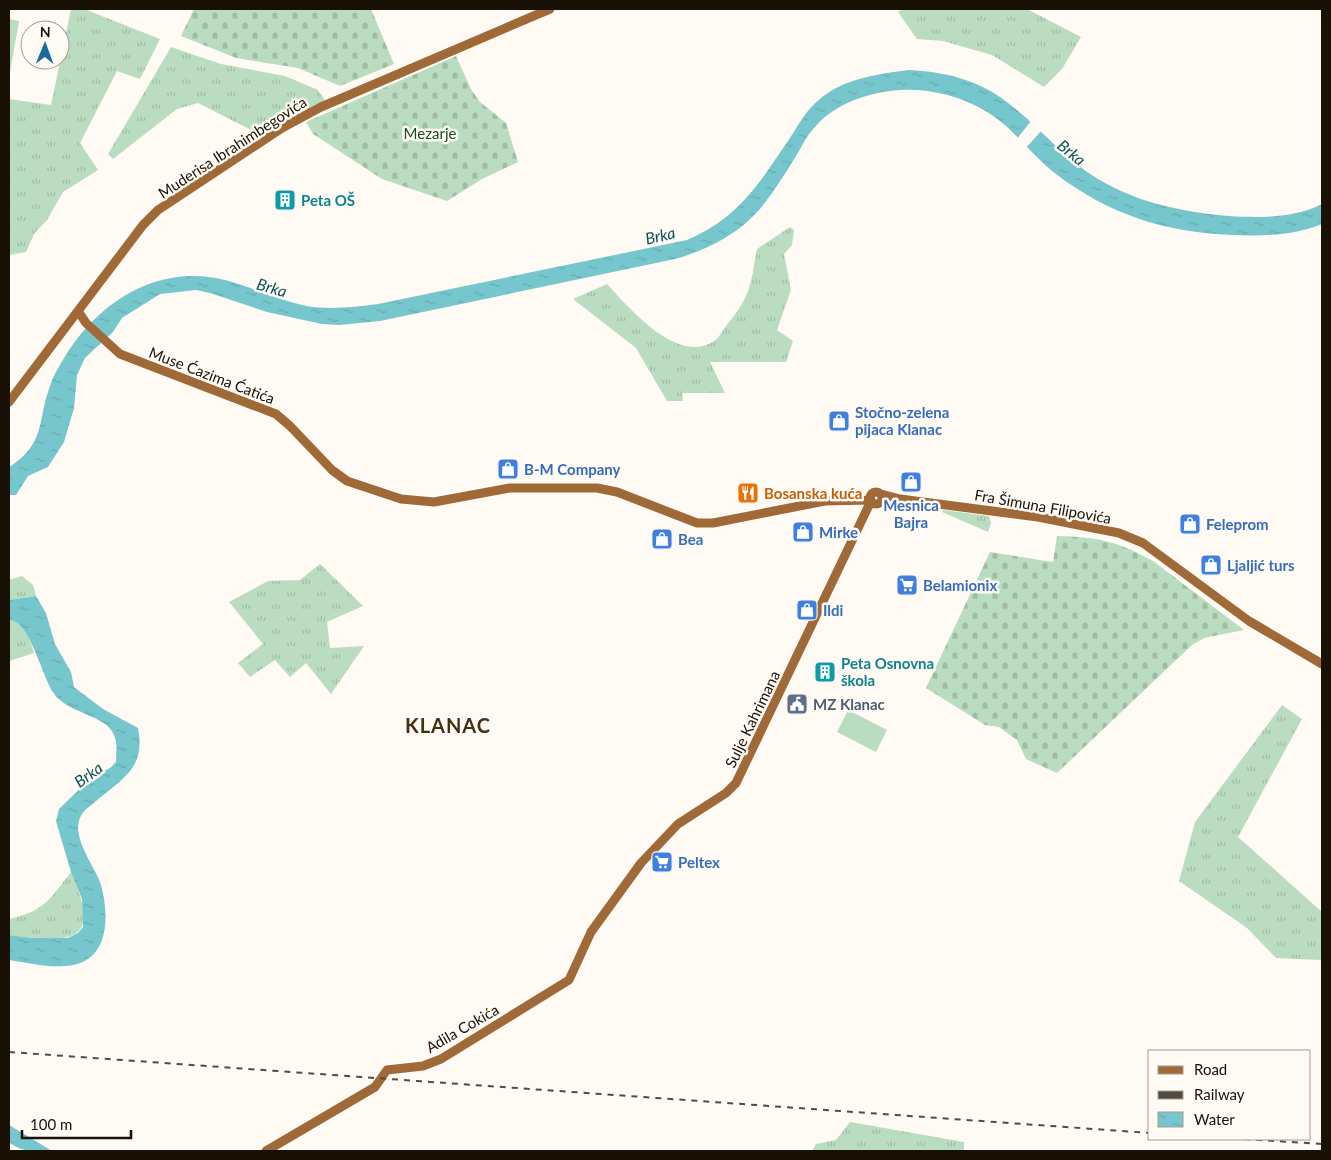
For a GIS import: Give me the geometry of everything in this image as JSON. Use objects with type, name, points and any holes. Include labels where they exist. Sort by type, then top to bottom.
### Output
[{"type":"main road","name":"Muderisa Ibrahimbegovića","points":[[9,402],[143,225],[158,210],[282,128],[340,98],[477,42],[550,9]]},
{"type":"main road","name":"Muse Ćazima Ćatića","points":[[78,311],[86,323],[130,359],[276,414],[332,470],[347,480],[401,499],[434,502],[510,488],[597,488],[617,492],[689,520],[713,523],[799,505],[875,499]]},
{"type":"main road","name":"Fra Šimuna Filipovića","points":[[875,499],[900,499],[1038,517],[1119,533],[1142,543],[1249,621],[1322,664]]},
{"type":"main road","name":"Sulje Kahrimana","points":[[569,980],[591,932],[641,863],[678,824],[726,793],[736,782],[875,499]]},
{"type":"main road","name":"Adila Cokića","points":[[266,1151],[375,1087],[387,1070],[423,1066],[441,1059],[569,980]]},
{"type":"green space","points":[[71,9],[84,9],[160,39],[140,79],[117,71],[80,143],[98,170],[63,192],[47,220],[34,234],[26,252],[9,255],[9,99],[51,105],[58,70],[70,70],[69,20]]},
{"type":"green space","points":[[194,9],[371,9],[394,64],[340,86],[298,68],[236,58],[181,36]]},
{"type":"green space","points":[[903,9],[1027,9],[1081,37],[1062,69],[1044,87],[992,55],[943,41],[917,39],[898,12]]},
{"type":"green space","points":[[9,19],[19,21],[9,78]]},
{"type":"green space","points":[[171,47],[221,64],[285,76],[318,90],[326,102],[287,122],[257,133],[198,103],[177,109],[113,159],[108,154]]},
{"type":"green space","name":"Mezarje","points":[[456,56],[471,89],[480,102],[506,123],[518,162],[482,179],[447,201],[382,179],[313,134],[306,122]]},
{"type":"green space","points":[[790,227],[794,230],[792,245],[784,254],[791,290],[777,330],[793,341],[786,362],[710,362],[725,393],[682,393],[683,401],[667,401],[636,348],[573,299],[607,284],[655,331],[685,346],[700,347],[714,341],[736,314],[750,286],[757,249]]},
{"type":"green space","points":[[943,510],[989,516],[991,523],[988,532],[942,512]]},
{"type":"green space","points":[[1057,536],[1106,541],[1140,554],[1153,561],[1244,630],[1204,638],[1192,645],[1057,773],[1026,759],[1017,740],[999,727],[985,725],[926,688],[990,552],[1053,562]]},
{"type":"green space","points":[[320,564],[363,606],[327,622],[330,648],[364,646],[331,694],[306,663],[290,677],[275,660],[250,677],[238,663],[263,644],[229,602],[268,581],[300,580]]},
{"type":"green space","points":[[22,576],[33,585],[36,596],[9,600],[9,580]]},
{"type":"green space","points":[[9,620],[14,620],[24,630],[34,653],[9,661]]},
{"type":"green space","points":[[1282,705],[1302,719],[1238,837],[1322,912],[1322,960],[1276,958],[1247,928],[1179,881],[1195,822]]},
{"type":"green space","points":[[848,710],[887,730],[876,752],[837,732]]},
{"type":"green space","points":[[71,872],[80,896],[84,914],[82,926],[75,934],[64,938],[49,939],[9,935],[9,919],[39,908],[51,897]]},
{"type":"green space","points":[[850,1122],[964,1142],[964,1151],[812,1151],[816,1144],[836,1140]]},
{"type":"water","points":[[909,70],[949,75],[986,88],[1020,112],[1086,171],[1113,187],[1145,200],[1178,209],[1241,217],[1277,216],[1300,212],[1322,204],[1322,224],[1289,233],[1232,235],[1183,230],[1139,219],[1117,211],[1076,188],[1049,169],[995,117],[970,103],[929,91],[900,90],[877,93],[843,105],[823,119],[810,134],[765,203],[742,227],[710,246],[675,259],[380,321],[339,325],[322,324],[267,312],[196,290],[160,294],[122,318],[113,332],[85,358],[77,375],[74,408],[64,442],[48,467],[28,476],[16,495],[9,495],[9,467],[29,450],[35,440],[50,386],[69,350],[82,332],[114,303],[151,283],[172,278],[194,276],[216,278],[307,306],[325,308],[351,307],[378,304],[687,240],[721,221],[747,197],[768,170],[807,112],[829,92],[862,78]]},
{"type":"water","points":[[36,596],[46,613],[55,644],[71,672],[74,687],[103,709],[138,728],[140,742],[139,753],[130,771],[115,786],[85,810],[79,822],[78,831],[84,851],[98,878],[104,896],[104,933],[94,954],[85,961],[65,966],[41,965],[9,960],[9,935],[33,938],[68,938],[78,933],[83,927],[82,899],[71,872],[56,821],[59,809],[92,777],[110,768],[116,762],[116,745],[110,728],[95,718],[67,705],[53,692],[29,638],[16,622],[9,620],[9,600]]},
{"type":"water","points":[[9,1125],[52,1151],[29,1151],[14,1146],[9,1142]]},
{"type":"pier","points":[[1031,121],[1042,130],[1025,149],[1016,140]]},
{"type":"railway","points":[[9,1052],[1148,1133]]},
{"type":"railway","points":[[1260,1140],[1322,1144]]},
{"type":"place","name":"Peta OŠ","points":[[285,200]]},
{"type":"place","name":"Stočno-zelena pijaca Klanac","points":[[839,421]]},
{"type":"place","name":"B-M Company","points":[[508,469]]},
{"type":"place","name":"Mesnica Bajra","points":[[911,482]]},
{"type":"place","name":"Bosanska kuća","points":[[748,493]]},
{"type":"place","name":"Feleprom","points":[[1190,524]]},
{"type":"place","name":"Mirke","points":[[803,532]]},
{"type":"place","name":"Bea","points":[[662,539]]},
{"type":"place","name":"Ljaljić turs","points":[[1211,565]]},
{"type":"place","name":"Belamionix","points":[[907,585]]},
{"type":"place","name":"Ildi","points":[[807,610]]},
{"type":"place","name":"Peta Osnovna škola","points":[[825,672]]},
{"type":"place","name":"MZ Klanac","points":[[797,704]]},
{"type":"place","name":"Peltex","points":[[662,862]]},
{"type":"district","name":"KLANAC","points":[[448,725]]},
{"type":"water label","name":"Brka","points":[[1072,152]]},
{"type":"water label","name":"Brka","points":[[660,235]]},
{"type":"water label","name":"Brka","points":[[272,287]]},
{"type":"water label","name":"Brka","points":[[88,774]]}]
